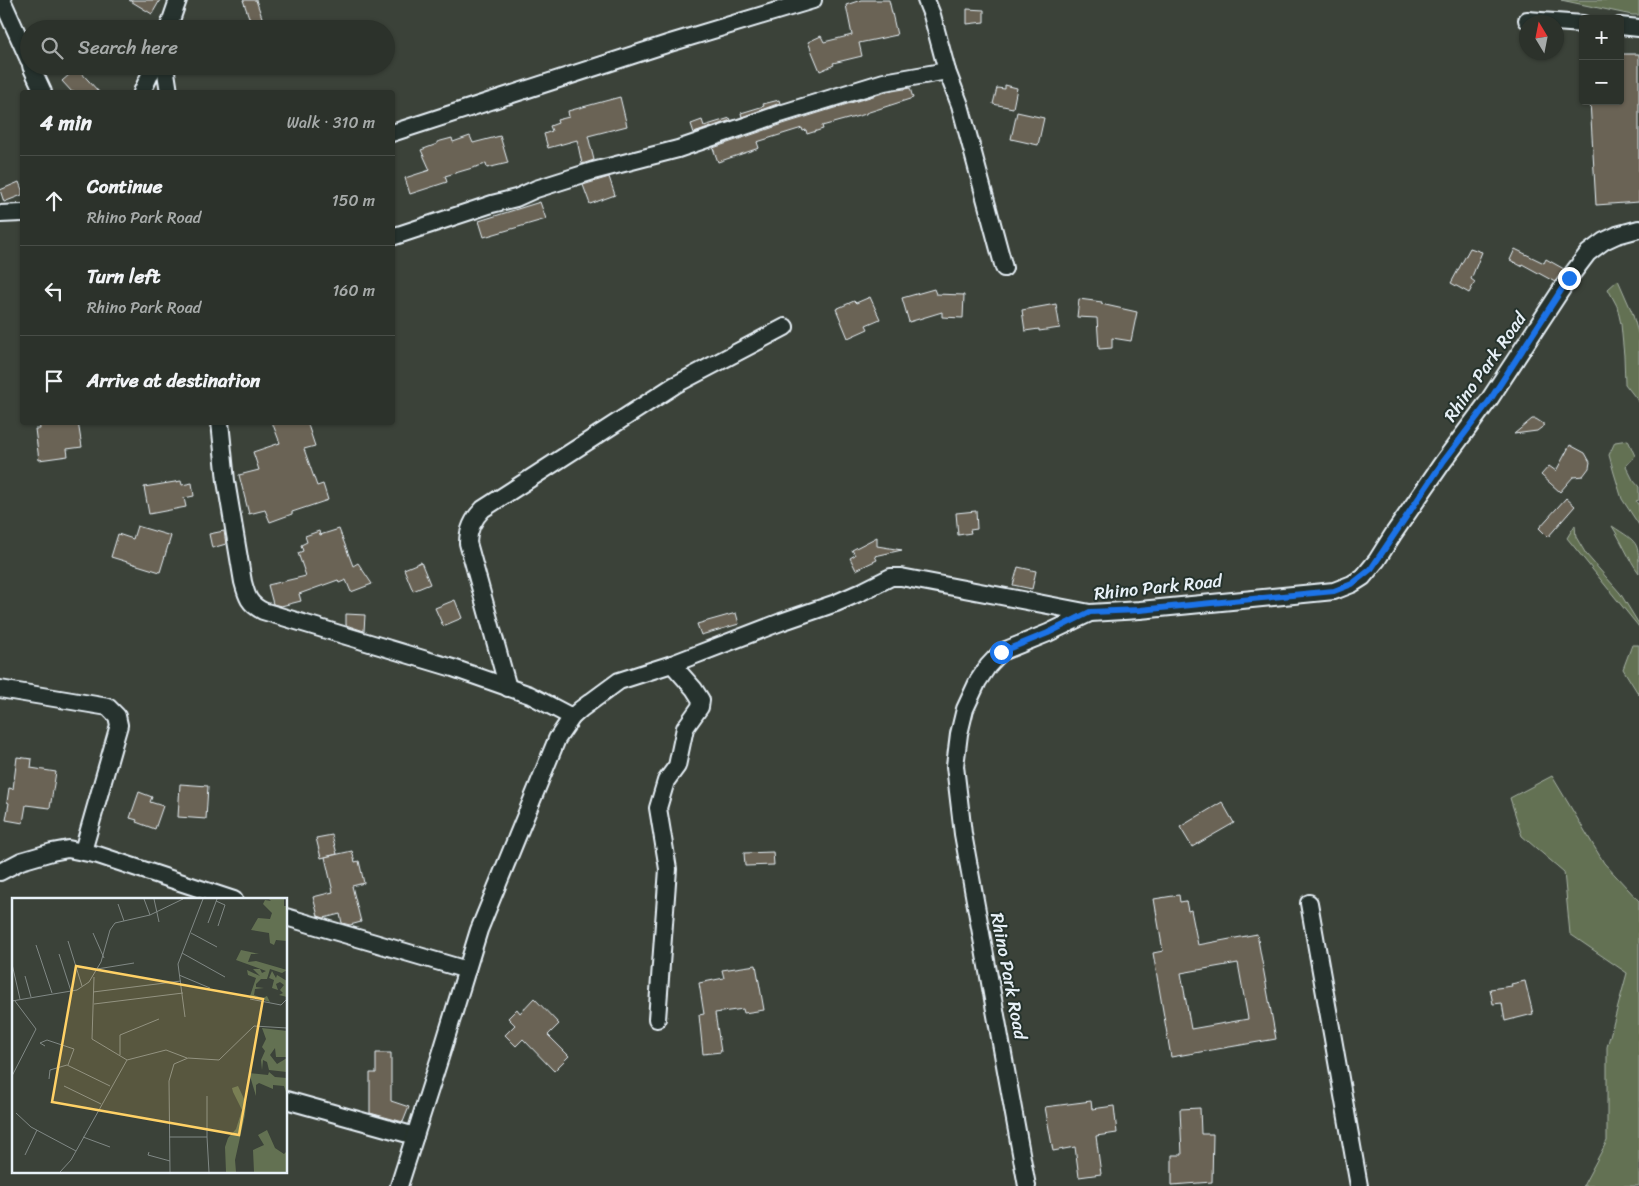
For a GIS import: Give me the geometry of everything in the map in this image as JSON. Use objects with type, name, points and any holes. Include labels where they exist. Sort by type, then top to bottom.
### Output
[{"type":"street","points":[[2,0],[20,40]]},
{"type":"street","points":[[171,20],[178,0]]},
{"type":"street","points":[[395,132],[670,43],[812,0]]},
{"type":"street","points":[[926,0],[947,71],[960,105],[1004,268]]},
{"type":"street","points":[[1564,23],[1579,24]]},
{"type":"street","points":[[1624,26],[1639,28]]},
{"type":"street","points":[[395,236],[516,198],[536,189],[593,171],[678,149],[780,114],[884,82],[947,71]]},
{"type":"street","points":[[35,75],[42,90]]},
{"type":"street","points":[[143,90],[150,75]]},
{"type":"street","points":[[166,75],[169,90]]},
{"type":"street","points":[[0,214],[20,212]]},
{"type":"street","name":"Rhino Park Road","points":[[1027,1186],[962,834],[955,766],[959,734],[965,709],[978,681],[1001,652],[1048,633],[1090,612],[1140,610],[1334,591],[1352,584],[1363,576],[1377,560],[1443,462],[1490,400],[1569,278],[1588,253],[1604,241],[1639,229]]},
{"type":"street","points":[[508,688],[468,543],[470,529],[476,516],[675,385],[785,327]]},
{"type":"street","points":[[220,425],[226,480],[243,582],[253,606],[263,611],[453,668],[530,695],[572,717]]},
{"type":"street","points":[[398,1186],[479,930],[557,738],[572,717],[619,681],[672,664],[836,603],[891,577],[900,577],[1090,612]]},
{"type":"street","points":[[657,1019],[668,869],[658,808],[666,781],[677,766],[685,728],[700,707],[701,700],[694,688],[672,664]]},
{"type":"street","points":[[0,689],[108,707],[117,716],[119,725],[83,851]]},
{"type":"street","points":[[0,872],[21,861],[68,849],[83,851],[228,898]]},
{"type":"street","points":[[1308,903],[1360,1186]]},
{"type":"street","points":[[288,918],[467,970]]},
{"type":"street","points":[[288,1101],[415,1136]]},
{"type":"green space","points":[[1561,0],[1639,0],[1639,15],[1632,15]]},
{"type":"green space","points":[[1618,280],[1632,312],[1639,336],[1639,402],[1625,384],[1621,324],[1617,306],[1608,289]]},
{"type":"green space","points":[[1628,440],[1635,456],[1626,466],[1639,487],[1639,500],[1636,501],[1639,506],[1639,525],[1622,499],[1609,455],[1615,442]]},
{"type":"green space","points":[[1575,525],[1576,537],[1586,554],[1620,593],[1639,627],[1567,538]]},
{"type":"green space","points":[[1612,526],[1635,544],[1639,573],[1632,562]]},
{"type":"green space","points":[[1632,645],[1639,645],[1639,695],[1623,669]]},
{"type":"green space","points":[[1552,776],[1604,863],[1639,901],[1639,1186],[1583,1186],[1607,1141],[1607,1047],[1627,973],[1570,934],[1564,872],[1522,836],[1510,798]]},
{"type":"building","points":[[129,0],[160,0],[152,14]]},
{"type":"building","points":[[243,0],[256,0],[263,20],[250,20]]},
{"type":"building","points":[[861,0],[889,0],[897,35],[859,43],[862,56],[833,63],[834,65],[820,71],[808,42],[821,36],[824,42],[852,35],[846,5]]},
{"type":"building","points":[[967,9],[984,10],[984,22],[967,24]]},
{"type":"building","points":[[1624,54],[1639,54],[1639,202],[1596,205],[1590,105],[1624,105]]},
{"type":"building","points":[[69,75],[83,75],[97,90],[70,90],[62,81]]},
{"type":"building","points":[[1005,85],[1017,88],[1013,108],[993,104],[997,88],[1005,89]]},
{"type":"building","points":[[910,88],[913,98],[822,126],[823,129],[807,134],[806,130],[803,131],[802,128],[757,142],[759,148],[718,162],[713,148],[886,92]]},
{"type":"building","points":[[620,97],[627,126],[588,136],[594,160],[582,164],[577,140],[548,148],[544,134],[552,131],[550,126],[558,123],[557,120],[569,117],[568,111]]},
{"type":"building","points":[[779,100],[780,103],[742,117],[741,113]]},
{"type":"building","points":[[1017,112],[1044,118],[1038,145],[1011,139]]},
{"type":"building","points":[[730,118],[731,120],[694,133],[691,124],[702,120],[704,126]]},
{"type":"building","points":[[470,136],[473,143],[500,136],[508,163],[487,168],[486,164],[445,176],[447,182],[410,194],[405,178],[430,170],[421,150],[437,144],[437,142],[452,138],[453,142]]},
{"type":"building","points":[[609,177],[615,195],[590,204],[583,185]]},
{"type":"building","points":[[19,182],[20,196],[4,202],[0,190]]},
{"type":"building","points":[[540,202],[546,219],[484,237],[479,221]]},
{"type":"building","points":[[1470,248],[1482,252],[1471,279],[1475,282],[1469,293],[1451,283]]},
{"type":"building","points":[[1515,249],[1544,263],[1546,259],[1564,269],[1555,282],[1522,264],[1521,266],[1510,260]]},
{"type":"building","points":[[934,289],[936,294],[964,295],[963,318],[942,317],[942,312],[909,322],[902,298]]},
{"type":"building","points":[[870,297],[880,319],[866,325],[868,329],[848,338],[836,309],[854,301],[856,303]]},
{"type":"building","points":[[1079,299],[1102,302],[1101,304],[1137,312],[1131,341],[1112,338],[1112,348],[1099,349],[1097,318],[1077,317]]},
{"type":"building","points":[[1056,304],[1060,328],[1025,331],[1022,310]]},
{"type":"building","points":[[1532,419],[1536,419],[1545,425],[1537,431],[1514,434]]},
{"type":"building","points":[[39,425],[78,425],[82,447],[67,449],[68,456],[39,460],[35,429],[40,429]]},
{"type":"building","points":[[273,425],[308,425],[315,446],[304,449],[317,486],[323,484],[328,500],[292,512],[292,514],[270,522],[265,510],[249,514],[239,475],[259,470],[253,452],[280,443]]},
{"type":"building","points":[[1570,445],[1585,453],[1590,462],[1589,468],[1583,476],[1573,477],[1560,492],[1541,475],[1549,466],[1556,471]]},
{"type":"building","points":[[181,481],[182,485],[192,483],[194,496],[184,498],[186,507],[149,514],[144,487]]},
{"type":"building","points":[[1566,498],[1575,506],[1548,537],[1539,528]]},
{"type":"building","points":[[976,511],[977,529],[970,530],[971,533],[958,535],[956,513]]},
{"type":"building","points":[[137,526],[171,536],[160,572],[111,557],[118,534],[133,539]]},
{"type":"building","points":[[339,529],[353,566],[358,563],[372,584],[351,592],[346,580],[339,583],[338,580],[299,594],[301,601],[281,606],[273,604],[268,585],[306,576],[298,553],[303,551],[301,545],[307,542],[305,536],[319,531],[320,535]]},
{"type":"building","points":[[224,531],[226,544],[212,548],[209,534]]},
{"type":"building","points":[[877,537],[877,546],[902,550],[875,556],[877,560],[856,570],[850,558],[855,555],[852,550]]},
{"type":"building","points":[[421,562],[430,584],[413,591],[404,569]]},
{"type":"building","points":[[1018,567],[1036,571],[1032,589],[1013,585]]},
{"type":"building","points":[[455,600],[462,618],[443,626],[435,608]]},
{"type":"building","points":[[736,613],[739,624],[701,635],[697,624]]},
{"type":"building","points":[[346,614],[365,615],[364,631],[346,625]]},
{"type":"building","points":[[17,757],[32,759],[31,768],[56,772],[50,808],[26,805],[23,823],[6,820],[9,788],[13,789]]},
{"type":"building","points":[[180,784],[208,786],[206,819],[178,817]]},
{"type":"building","points":[[139,792],[152,797],[150,802],[163,806],[155,829],[130,818]]},
{"type":"building","points":[[1222,802],[1234,823],[1192,847],[1180,827]]},
{"type":"building","points":[[332,835],[337,854],[321,858],[316,838]]},
{"type":"building","points":[[352,851],[355,862],[359,861],[364,883],[352,886],[361,922],[350,925],[342,923],[340,914],[324,918],[318,916],[313,897],[333,892],[325,857]]},
{"type":"building","points":[[773,852],[774,865],[745,866],[744,853]]},
{"type":"building","points":[[1179,895],[1180,902],[1186,901],[1188,911],[1191,910],[1198,945],[1257,934],[1276,1039],[1171,1057],[1153,953],[1163,951],[1154,899]],"holes":[[[1238,963],[1248,1019],[1191,1029],[1181,973]]]},
{"type":"building","points":[[756,965],[764,1010],[744,1013],[743,1009],[715,1013],[721,1052],[703,1054],[699,1015],[704,1014],[699,983],[724,978],[722,970]]},
{"type":"building","points":[[1525,981],[1533,1014],[1505,1021],[1502,1003],[1493,1004],[1490,989],[1512,986],[1511,984]]},
{"type":"building","points":[[534,998],[559,1024],[548,1035],[569,1056],[554,1071],[523,1039],[516,1046],[505,1035],[515,1025],[508,1018],[517,1009],[520,1013]]},
{"type":"building","points":[[376,1053],[391,1053],[391,1101],[409,1107],[403,1122],[370,1113],[370,1073],[376,1073]]},
{"type":"building","points":[[1091,1101],[1092,1109],[1114,1106],[1117,1133],[1096,1136],[1101,1174],[1079,1177],[1075,1147],[1053,1151],[1045,1107]]},
{"type":"building","points":[[1200,1108],[1201,1134],[1213,1134],[1212,1182],[1172,1185],[1172,1155],[1182,1155],[1180,1109]]},
{"type":"route","points":[[1001,652],[1048,633],[1090,612],[1140,610],[1334,591],[1352,584],[1371,569],[1443,462],[1490,400],[1569,278]]}]
